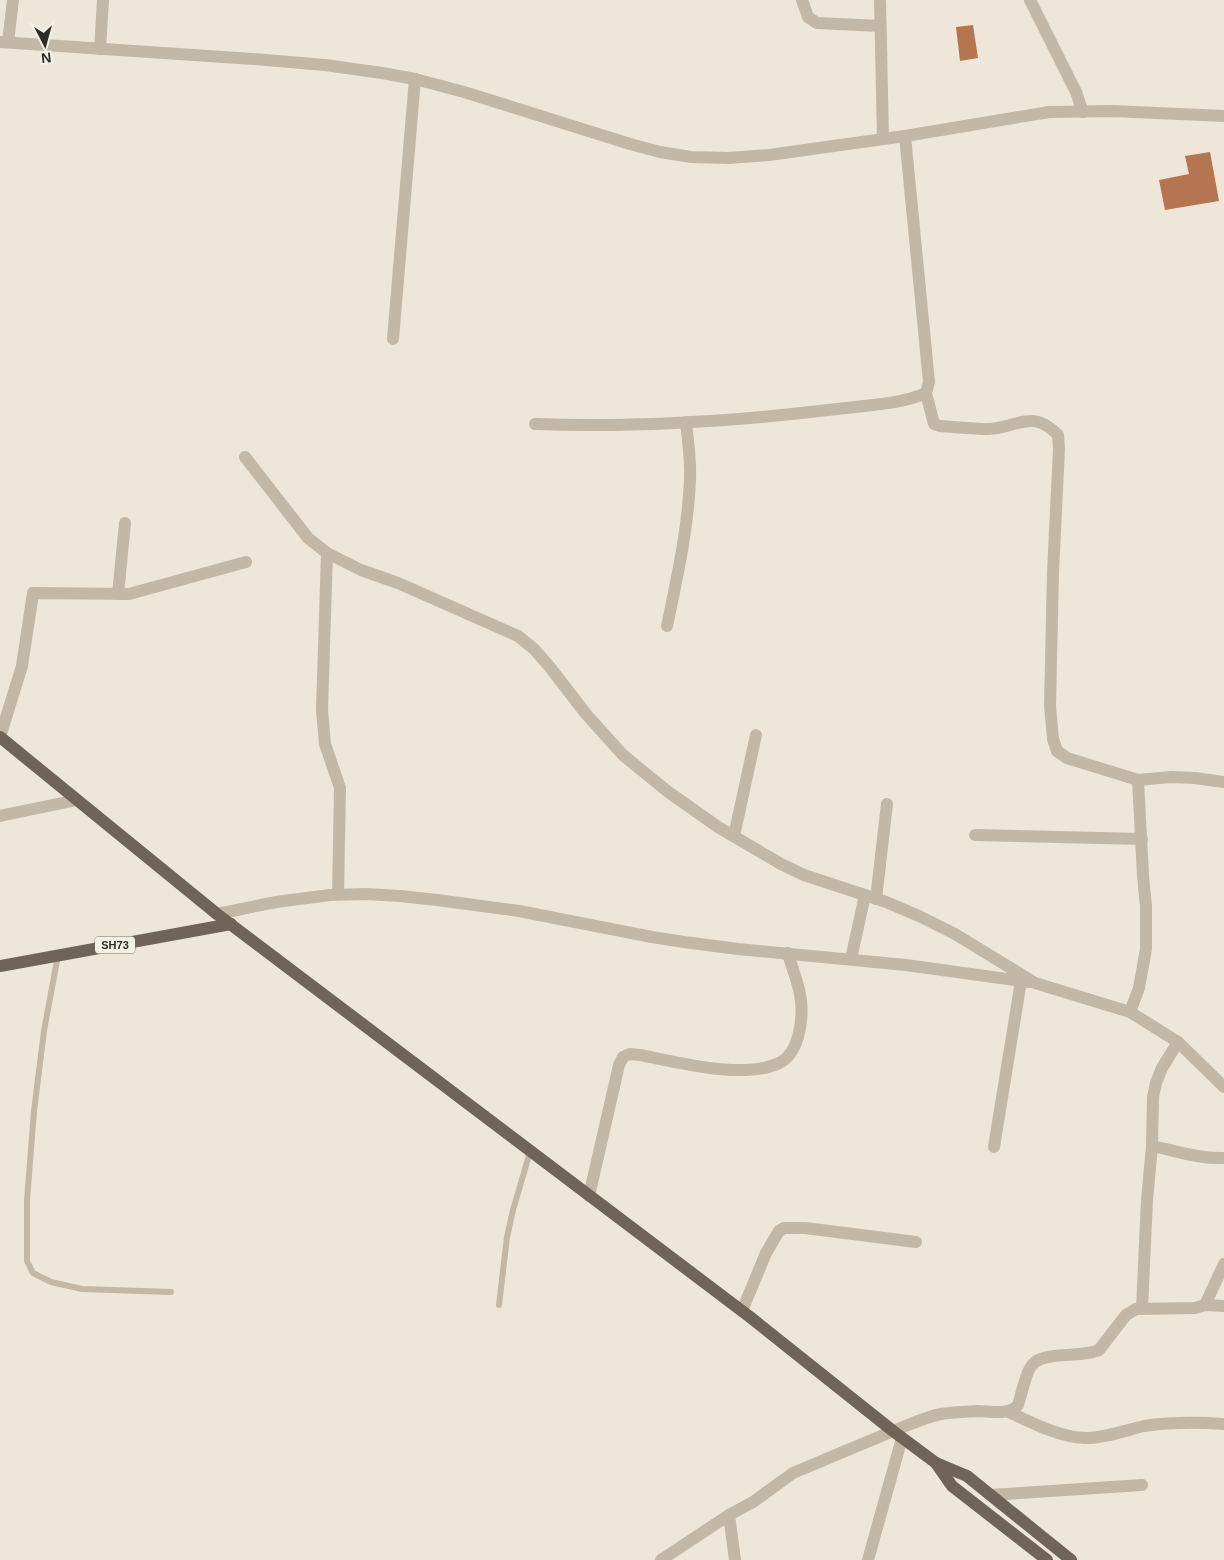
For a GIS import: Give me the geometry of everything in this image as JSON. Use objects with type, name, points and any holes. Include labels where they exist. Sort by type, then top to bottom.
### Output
[{"type":"main road","points":[[0,737],[217,914],[742,1311],[936,1463],[966,1476],[1071,1560]]},
{"type":"main road","name":"SH73","points":[[0,966],[231,924]]},
{"type":"main road","points":[[936,1463],[952,1486],[1047,1560]]},
{"type":"street","points":[[13,0],[4,42],[316,64],[415,79],[464,92],[630,144],[660,152],[691,157],[728,158],[769,155],[883,140],[1049,112],[1112,111],[1224,116]]},
{"type":"street","points":[[100,49],[102,0]]},
{"type":"street","points":[[802,0],[808,17],[817,23],[880,26]]},
{"type":"street","points":[[880,0],[883,140]]},
{"type":"street","points":[[1030,0],[1076,92],[1083,112]]},
{"type":"street","points":[[393,339],[415,79]]},
{"type":"street","points":[[905,136],[929,382],[926,392],[934,424],[989,429],[1030,420],[1043,424],[1058,435],[1051,697],[1053,739],[1057,751],[1067,758],[1138,780],[1171,777],[1224,782]]},
{"type":"street","points":[[535,424],[613,426],[801,413],[902,401],[926,392]]},
{"type":"street","points":[[667,626],[676,585],[688,503],[690,457],[686,422]]},
{"type":"street","points":[[245,457],[308,538],[327,553],[361,570],[413,589],[518,636],[534,649],[591,720],[624,755],[666,791],[734,836],[781,864],[804,875],[919,916],[955,934],[1034,983]]},
{"type":"street","points":[[118,594],[125,523]]},
{"type":"street","points":[[327,553],[322,710],[325,744],[340,788],[338,894]]},
{"type":"street","points":[[0,737],[22,666],[33,593],[129,594],[246,562]]},
{"type":"street","points":[[734,836],[756,735]]},
{"type":"street","points":[[1130,1012],[1139,988],[1146,949],[1146,906],[1138,780]]},
{"type":"street","points":[[0,816],[78,800]]},
{"type":"street","points":[[851,959],[870,897],[887,804]]},
{"type":"street","points":[[975,835],[1142,838]]},
{"type":"street","points":[[217,914],[276,902],[338,894],[366,894],[437,900],[519,911],[652,937],[738,949],[941,969],[1034,983],[1130,1012],[1178,1042],[1224,1087]]},
{"type":"street","points":[[590,1196],[622,1057],[630,1054],[640,1055],[726,1070],[768,1067],[781,1063],[791,1053],[796,1042],[802,1012],[801,999],[788,953]]},
{"type":"street","points":[[994,1147],[1021,981]]},
{"type":"street","points":[[1142,1308],[1147,1200],[1152,1146],[1152,1117],[1156,1083],[1162,1068],[1178,1042]]},
{"type":"street","points":[[1152,1146],[1185,1154],[1209,1158],[1224,1158]]},
{"type":"street","points":[[742,1311],[766,1253],[779,1231],[784,1228],[805,1228],[916,1242]]},
{"type":"street","points":[[1204,1304],[1224,1264]]},
{"type":"street","points":[[661,1560],[729,1515],[753,1502],[793,1473],[898,1434],[926,1418],[942,1414],[979,1411],[1009,1412],[1015,1410],[1028,1370],[1032,1364],[1046,1357],[1075,1356],[1099,1350],[1126,1315],[1136,1309],[1195,1308],[1204,1304],[1224,1306]]},
{"type":"street","points":[[1009,1412],[1029,1422],[1061,1433],[1085,1438],[1166,1424],[1186,1422],[1224,1424]]},
{"type":"street","points":[[868,1560],[898,1434]]},
{"type":"street","points":[[990,1495],[1142,1484]]},
{"type":"street","points":[[729,1515],[735,1560]]},
{"type":"lane","points":[[58,955],[44,1031],[34,1111],[27,1200],[27,1262],[33,1272],[51,1282],[82,1289],[171,1292]]},
{"type":"lane","points":[[499,1305],[513,1210],[530,1152]]},
{"type":"building","points":[[973,25],[978,58],[960,61],[956,27]]},
{"type":"building","points":[[1210,152],[1219,201],[1165,210],[1159,180],[1189,174],[1185,156]]}]
